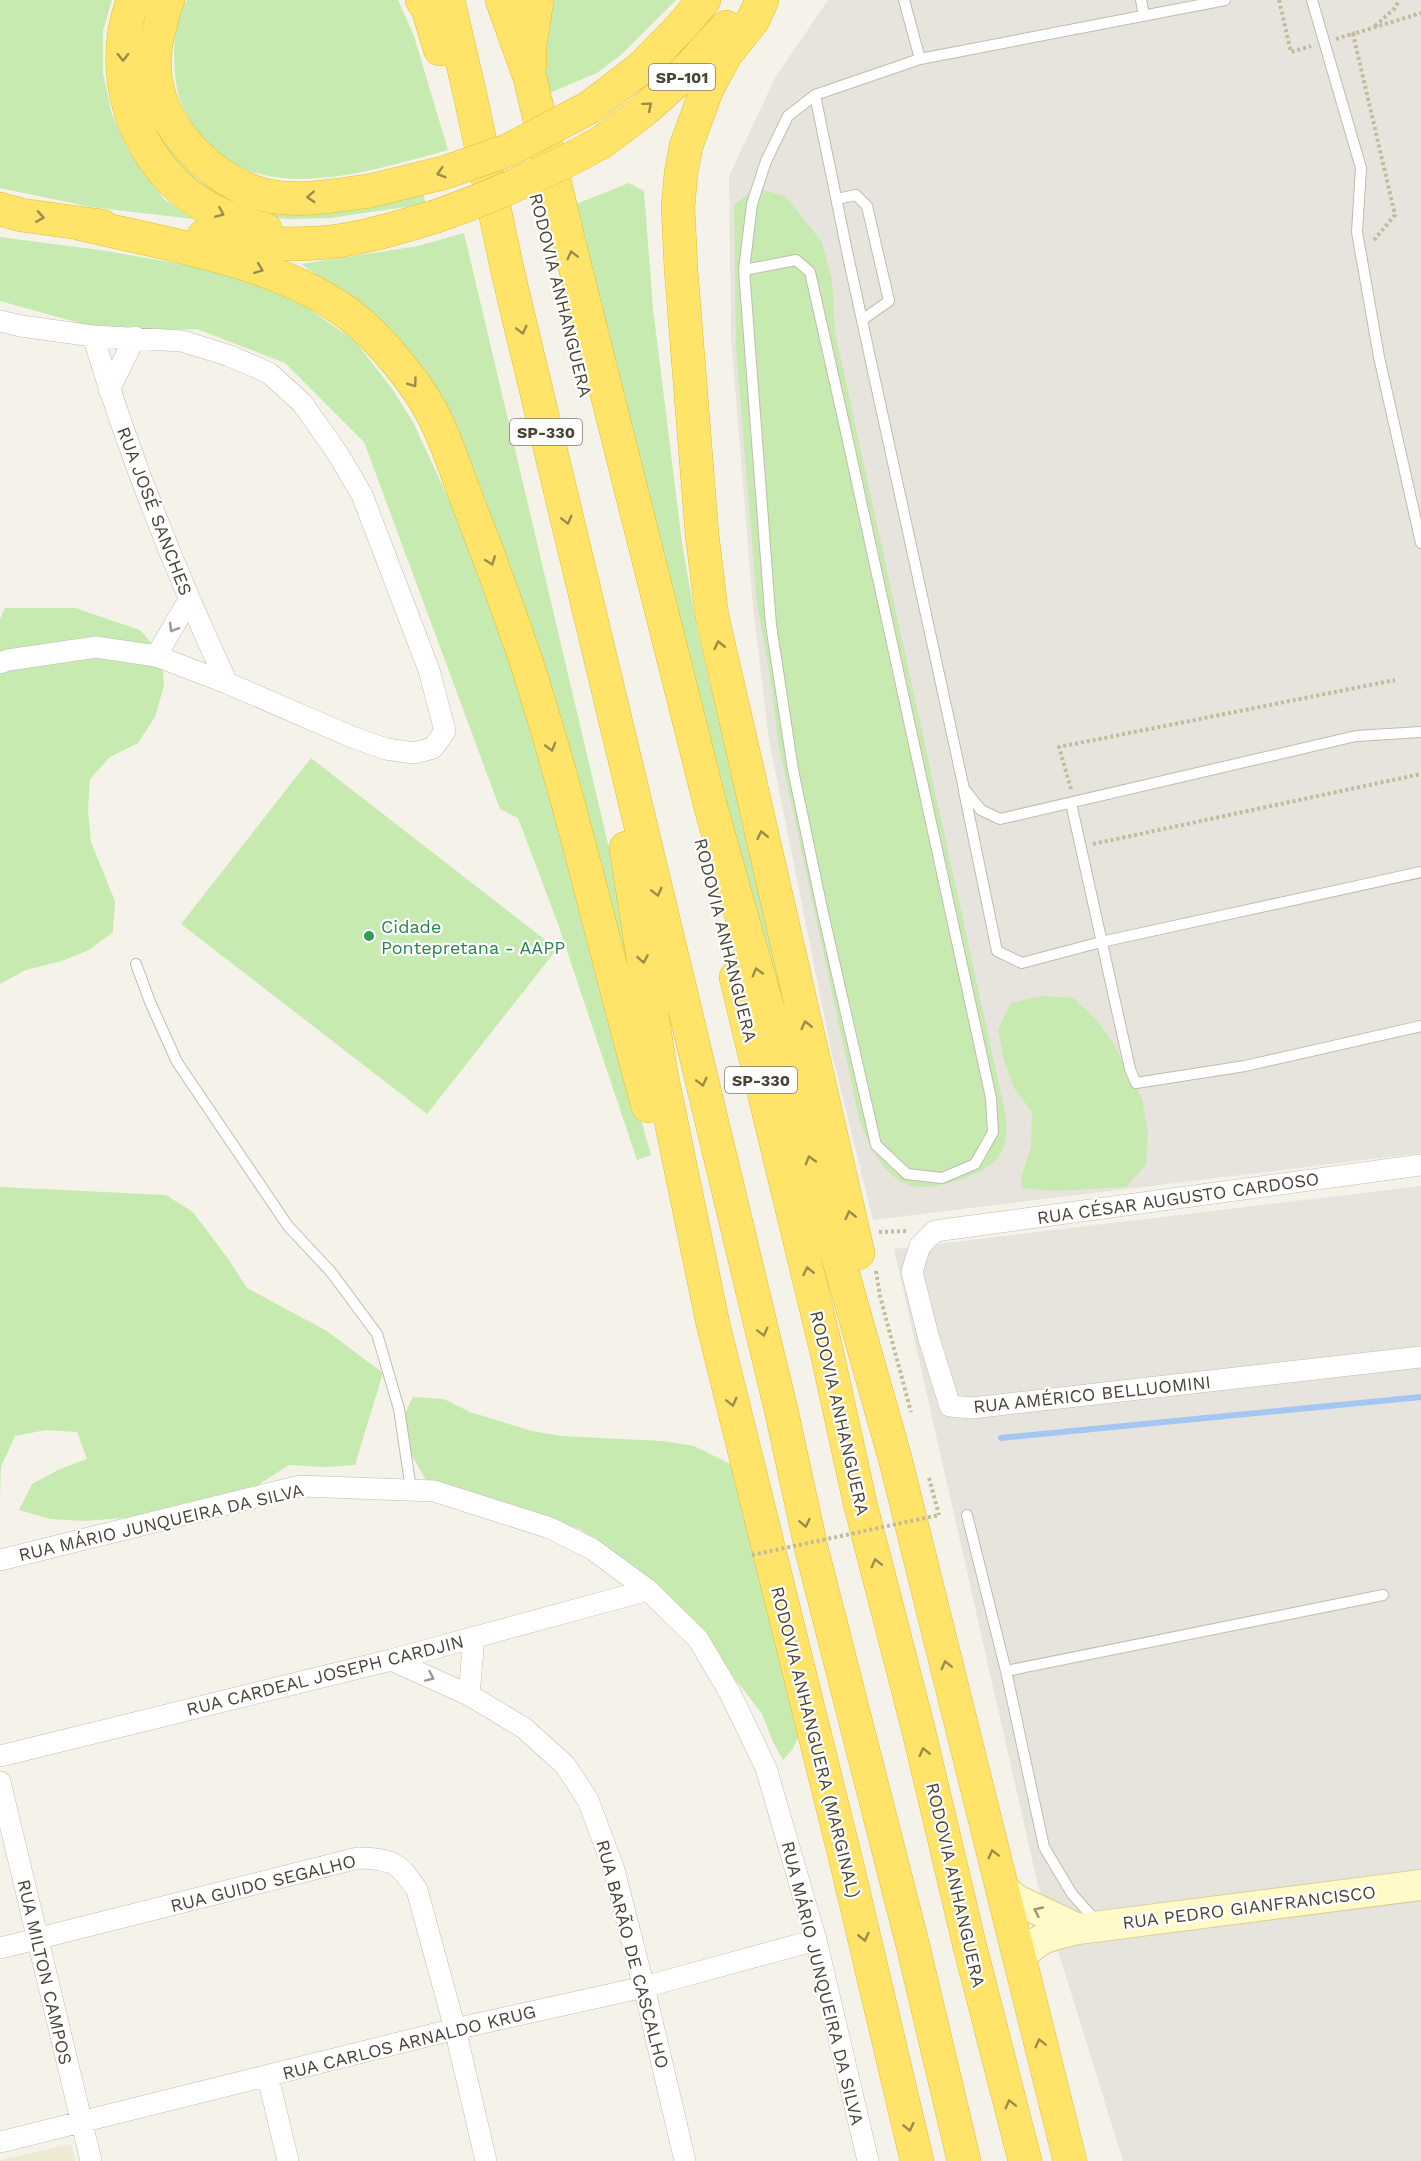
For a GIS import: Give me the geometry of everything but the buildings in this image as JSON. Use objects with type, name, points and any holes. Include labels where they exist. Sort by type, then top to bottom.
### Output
[{"type":"highway","points":[[133,0],[127,19],[122,54],[127,103],[141,137],[163,170],[181,191],[212,210],[254,228],[295,232],[385,231]]},
{"type":"highway","points":[[168,0],[158,36],[155,58],[156,81],[167,113],[177,130],[199,158],[225,177],[265,195],[293,198],[369,190],[443,173],[508,150],[590,107],[641,68],[704,0]]},
{"type":"highway","points":[[422,0],[428,9],[508,273]]},
{"type":"highway","name":"SP-330","points":[[448,0],[508,273],[782,1414],[811,1547],[913,1946],[964,2161]]},
{"type":"highway","name":"RODOVIA ANHANGUERA","points":[[494,0],[546,240],[719,910],[794,1214],[860,1503],[1025,2161]]},
{"type":"highway","points":[[502,0],[530,78],[570,247],[711,808],[895,1458],[1070,2161]]},
{"type":"highway","points":[[530,78],[530,44],[537,0]]},
{"type":"highway","name":"SP-101","points":[[385,231],[434,217],[515,185],[574,158],[602,142],[643,111],[678,80],[751,0]]},
{"type":"highway","points":[[762,0],[753,20],[726,54],[707,89],[686,146],[681,173],[678,207],[681,269],[702,534],[712,616],[856,1242],[895,1458]]},
{"type":"highway","points":[[0,209],[81,224],[241,262],[290,281],[327,300],[351,316],[374,336],[414,384],[436,420],[525,659],[575,831],[680,1222],[713,1324]]},
{"type":"highway","points":[[81,224],[272,243],[317,243],[385,231]]},
{"type":"highway","points":[[584,590],[597,696],[620,805],[661,1073],[713,1324]]},
{"type":"highway","name":"RODOVIA ANHANGUERA (MARGINAL)","points":[[713,1324],[847,1865],[917,2161]]},
{"type":"street","points":[[0,321],[93,336],[182,341],[230,356],[269,373],[302,403],[338,454],[362,495],[429,670],[445,730],[433,748],[414,753],[386,749],[156,656],[96,647],[3,658]]},
{"type":"street","name":"RUA JOSÉ SANCHES","points":[[93,336],[109,390],[189,600],[227,683]]},
{"type":"street","points":[[109,390],[135,338]]},
{"type":"street","points":[[156,656],[189,600]]},
{"type":"street","name":"RUA CÉSAR AUGUSTO CARDOSO","points":[[935,1231],[1421,1166]]},
{"type":"street","name":"RUA AMÉRICO BELLUOMINI","points":[[935,1231],[920,1246],[912,1272],[929,1339],[950,1406],[972,1408],[1421,1357]]},
{"type":"street","name":"RUA MÁRIO JUNQUEIRA DA SILVA","points":[[0,1560],[300,1486],[434,1491],[550,1528],[592,1549],[648,1590],[698,1639],[730,1693],[766,1768],[816,1940],[868,2161]]},
{"type":"street","name":"RUA CARDEAL JOSEPH CARDJIN","points":[[0,1756],[391,1660],[648,1590]]},
{"type":"street","points":[[469,1695],[474,1637]]},
{"type":"street","name":"RUA BARÃO DE CASCALHO","points":[[391,1660],[469,1695],[524,1728],[565,1765],[588,1800],[614,1870],[685,2161]]},
{"type":"street","name":"RUA MILTON CAMPOS","points":[[0,1782],[91,2161]]},
{"type":"street","name":"RUA GUIDO SEGALHO","points":[[0,1948],[358,1858],[385,1859],[405,1871],[417,1890],[455,2029],[486,2161]]},
{"type":"street","name":"RUA PEDRO GIANFRANCISCO","points":[[1019,1959],[1031,1945],[1045,1937],[1090,1928],[1421,1885]]},
{"type":"street","points":[[1002,1887],[1015,1899],[1090,1928]]},
{"type":"street","name":"RUA CARLOS ARNALDO KRUG","points":[[0,2142],[455,2029],[644,1987],[816,1940]]},
{"type":"street","points":[[268,2077],[288,2161]]},
{"type":"lane","points":[[904,0],[920,59]]},
{"type":"lane","points":[[1141,0],[1144,15]]},
{"type":"lane","points":[[744,270],[796,260],[810,272],[853,464],[991,1098],[993,1132],[975,1164],[942,1178],[907,1174],[876,1145],[823,913],[794,770],[771,625],[744,270],[752,204],[766,160],[788,116],[815,95],[920,59],[1225,0]]},
{"type":"lane","points":[[1312,0],[1361,168],[1357,232],[1379,357],[1421,543]]},
{"type":"lane","points":[[815,95],[997,951],[1022,963],[1101,942],[1421,872]]},
{"type":"lane","points":[[837,199],[856,195],[867,206],[889,301],[862,320]]},
{"type":"lane","points":[[964,789],[981,810],[1000,819],[1356,736],[1421,732]]},
{"type":"lane","points":[[1071,803],[1130,1069],[1136,1083],[1245,1066],[1421,1026]]},
{"type":"lane","points":[[136,964],[177,1062],[288,1226],[331,1272],[377,1334],[399,1409],[411,1489]]},
{"type":"lane","points":[[967,1515],[1006,1671],[1044,1847],[1090,1928]]},
{"type":"lane","points":[[1006,1671],[1383,1595]]},
{"type":"path","points":[[1371,243],[1395,215],[1353,34],[1421,13]]},
{"type":"path","points":[[870,1232],[935,1231]]},
{"type":"path","points":[[875,1264],[880,1296],[912,1415]]},
{"type":"path","points":[[752,1555],[939,1515],[927,1470]]},
{"type":"shaded area","points":[[828,0],[1421,0],[1421,1153],[873,1220],[831,1050],[769,740],[753,607],[731,338],[729,176],[775,78]]},
{"type":"shaded area","points":[[1421,1186],[1421,2161],[1123,2161],[1038,1886],[894,1249]]},
{"type":"shaded area","points":[[71,2144],[75,2161],[0,2161],[0,2160]]},
{"type":"green space","points":[[0,0],[112,0],[103,31],[103,73],[112,114],[128,150],[164,199],[193,219],[91,207],[0,188]]},
{"type":"green space","points":[[142,0],[150,0],[142,25],[139,48],[151,118],[182,164],[198,180],[216,191],[423,194],[426,204],[330,218],[259,217],[195,187],[145,121],[135,23]]},
{"type":"green space","points":[[187,0],[398,0],[414,36],[448,150],[386,167],[319,178],[286,178],[254,173],[226,160],[202,138],[190,121],[177,89],[174,43],[178,20]]},
{"type":"green space","points":[[550,0],[676,0],[622,54],[597,73],[547,94],[545,67]]},
{"type":"green space","points":[[629,183],[644,191],[653,308],[682,543],[697,629],[811,1106],[731,822],[576,204]]},
{"type":"green space","points":[[756,188],[785,196],[822,242],[832,280],[835,332],[1006,1117],[1004,1144],[995,1161],[972,1175],[943,1185],[916,1187],[897,1178],[877,1158],[860,1123],[778,742],[771,682],[757,604],[736,348],[734,205]]},
{"type":"green space","points":[[464,233],[613,865],[650,1060],[550,700],[371,315],[301,264],[418,246]]},
{"type":"green space","points":[[0,237],[107,251],[225,272],[296,300],[355,341],[393,390],[413,422],[464,532],[515,672],[651,1155],[637,1160],[558,924],[518,818],[500,809],[364,442],[285,363],[197,329],[112,332],[0,301]]},
{"type":"green space","points":[[5,608],[75,608],[140,630],[162,655],[164,686],[155,717],[138,743],[110,757],[90,779],[88,810],[91,842],[115,901],[113,932],[89,950],[62,961],[26,970],[0,984],[0,619]]},
{"type":"green space","name":"Cidade Pontepretana - AAPP","points":[[311,758],[557,949],[427,1114],[181,924]]},
{"type":"green space","points":[[1042,996],[1073,998],[1095,1018],[1113,1043],[1142,1098],[1148,1133],[1146,1165],[1126,1187],[1056,1191],[1021,1188],[1021,1178],[1031,1147],[1032,1112],[1014,1088],[1004,1060],[998,1029],[1011,1003]]},
{"type":"green space","points":[[0,1187],[166,1195],[193,1212],[247,1288],[327,1331],[383,1373],[355,1465],[324,1467],[289,1465],[261,1483],[240,1506],[178,1514],[84,1521],[50,1519],[19,1510],[32,1484],[60,1469],[87,1459],[77,1432],[46,1430],[15,1436],[1,1467],[0,1498]]},
{"type":"green space","points":[[413,1397],[444,1399],[470,1412],[532,1431],[562,1436],[663,1441],[694,1446],[747,1472],[805,1724],[792,1750],[783,1760],[762,1714],[740,1685],[670,1620],[607,1551],[581,1530],[547,1517],[428,1484],[410,1452],[400,1424]]},
{"type":"waterway","points":[[1001,1438],[1421,1397]]},
{"type":"place","name":"Cidade Pontepretana - AAPP","points":[[369,936]]}]
